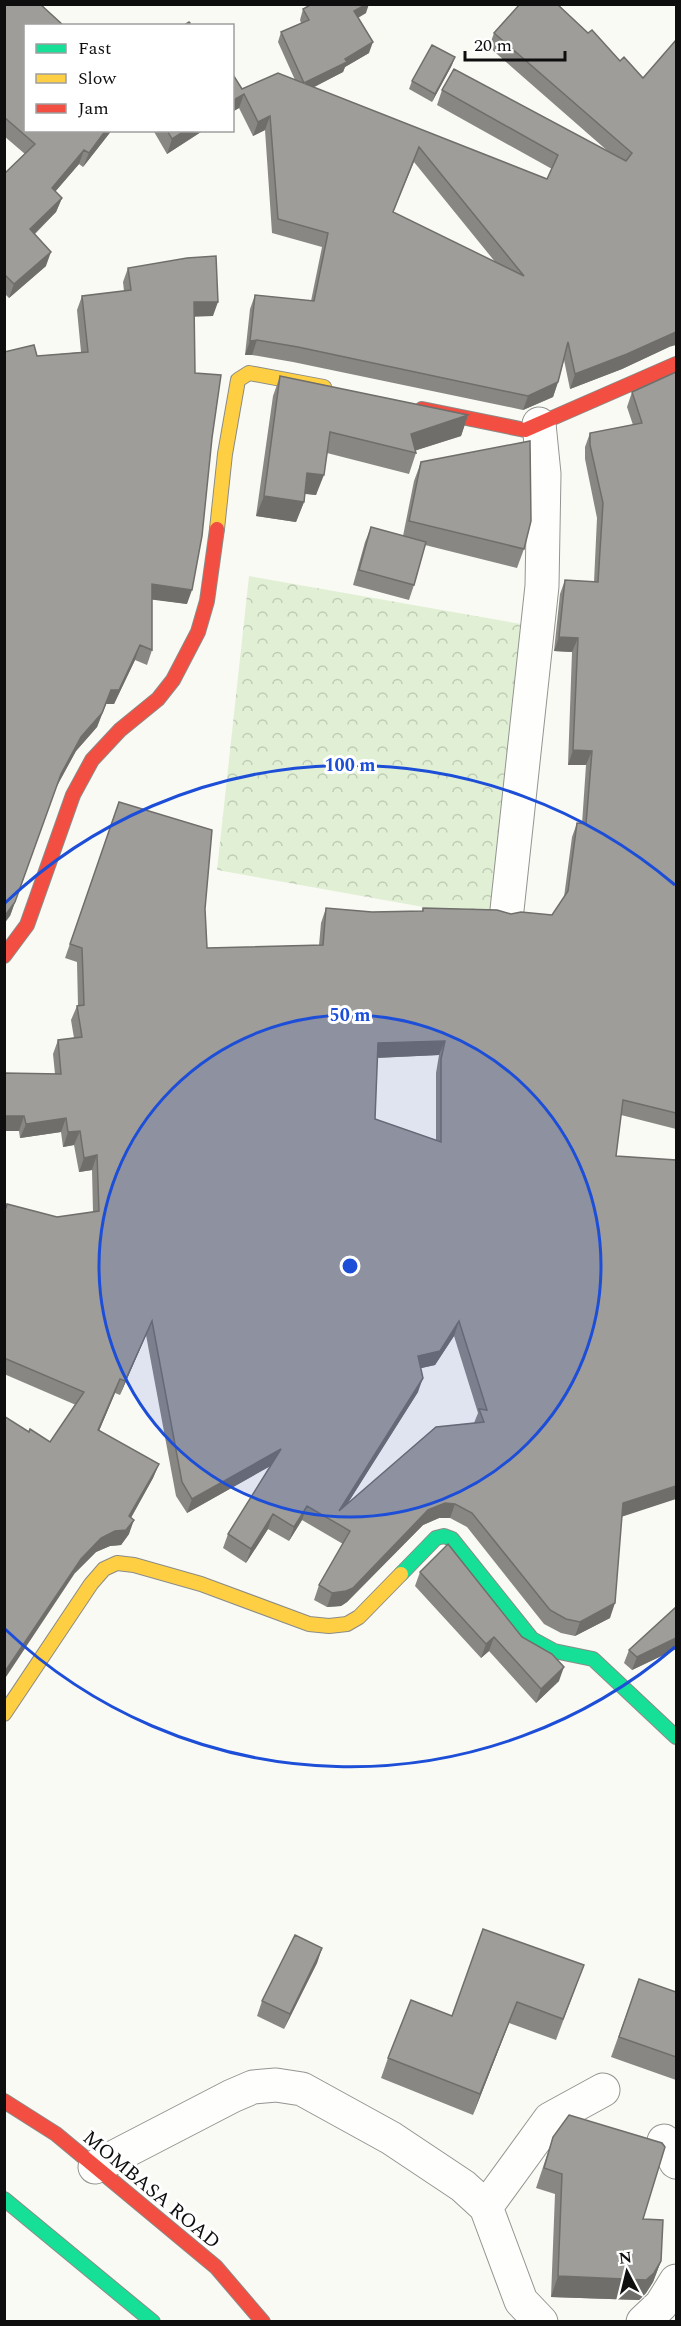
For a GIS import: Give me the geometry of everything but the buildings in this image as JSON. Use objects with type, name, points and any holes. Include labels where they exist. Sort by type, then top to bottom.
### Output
[{"type":"main road","points":[[413,407],[525,430],[588,401],[629,386],[676,363]]},
{"type":"main road","points":[[4,956],[27,925],[73,795],[92,760],[120,730],[158,699],[173,680],[198,632],[207,601],[215,553],[225,454],[238,380],[249,373],[334,389]]},
{"type":"main road","points":[[4,1714],[91,1584],[104,1569],[117,1563],[134,1565],[201,1584],[309,1624],[328,1626],[347,1624],[359,1617],[436,1538],[444,1536],[452,1539],[465,1553],[532,1639],[554,1651],[593,1659],[676,1737]]},
{"type":"main road","name":"MOMBASA ROAD","points":[[4,2101],[56,2133],[216,2267],[263,2322]]},
{"type":"main road","points":[[4,2199],[153,2322]]},
{"type":"street","points":[[507,910],[542,586],[544,474],[539,424]]},
{"type":"street","points":[[95,2167],[232,2096],[253,2088],[276,2085],[302,2089],[354,2116],[435,2167],[463,2186],[486,2207],[521,2301],[541,2322]]},
{"type":"street","points":[[486,2207],[550,2119],[603,2090]]},
{"type":"street","points":[[643,2322],[661,2305],[676,2281]]},
{"type":"green space","points":[[249,576],[544,628],[513,923],[217,870]]},
{"type":"traffic: fast","points":[[401,1574],[436,1538],[444,1536],[452,1539],[532,1639],[554,1651],[593,1659],[676,1737]]},
{"type":"traffic: fast","points":[[4,2199],[153,2322]]},
{"type":"traffic: slow","points":[[217,529],[225,454],[238,380],[249,373],[324,387]]},
{"type":"traffic: slow","points":[[4,1714],[91,1584],[104,1569],[117,1563],[134,1565],[201,1584],[309,1624],[329,1626],[347,1624],[359,1617],[401,1574]]},
{"type":"traffic: jam","points":[[422,409],[525,430],[676,364]]},
{"type":"traffic: jam","points":[[4,956],[27,925],[73,795],[92,760],[120,730],[158,699],[173,680],[198,632],[207,601],[217,529]]},
{"type":"traffic: jam","points":[[4,2101],[56,2134],[216,2267],[263,2322]]}]
